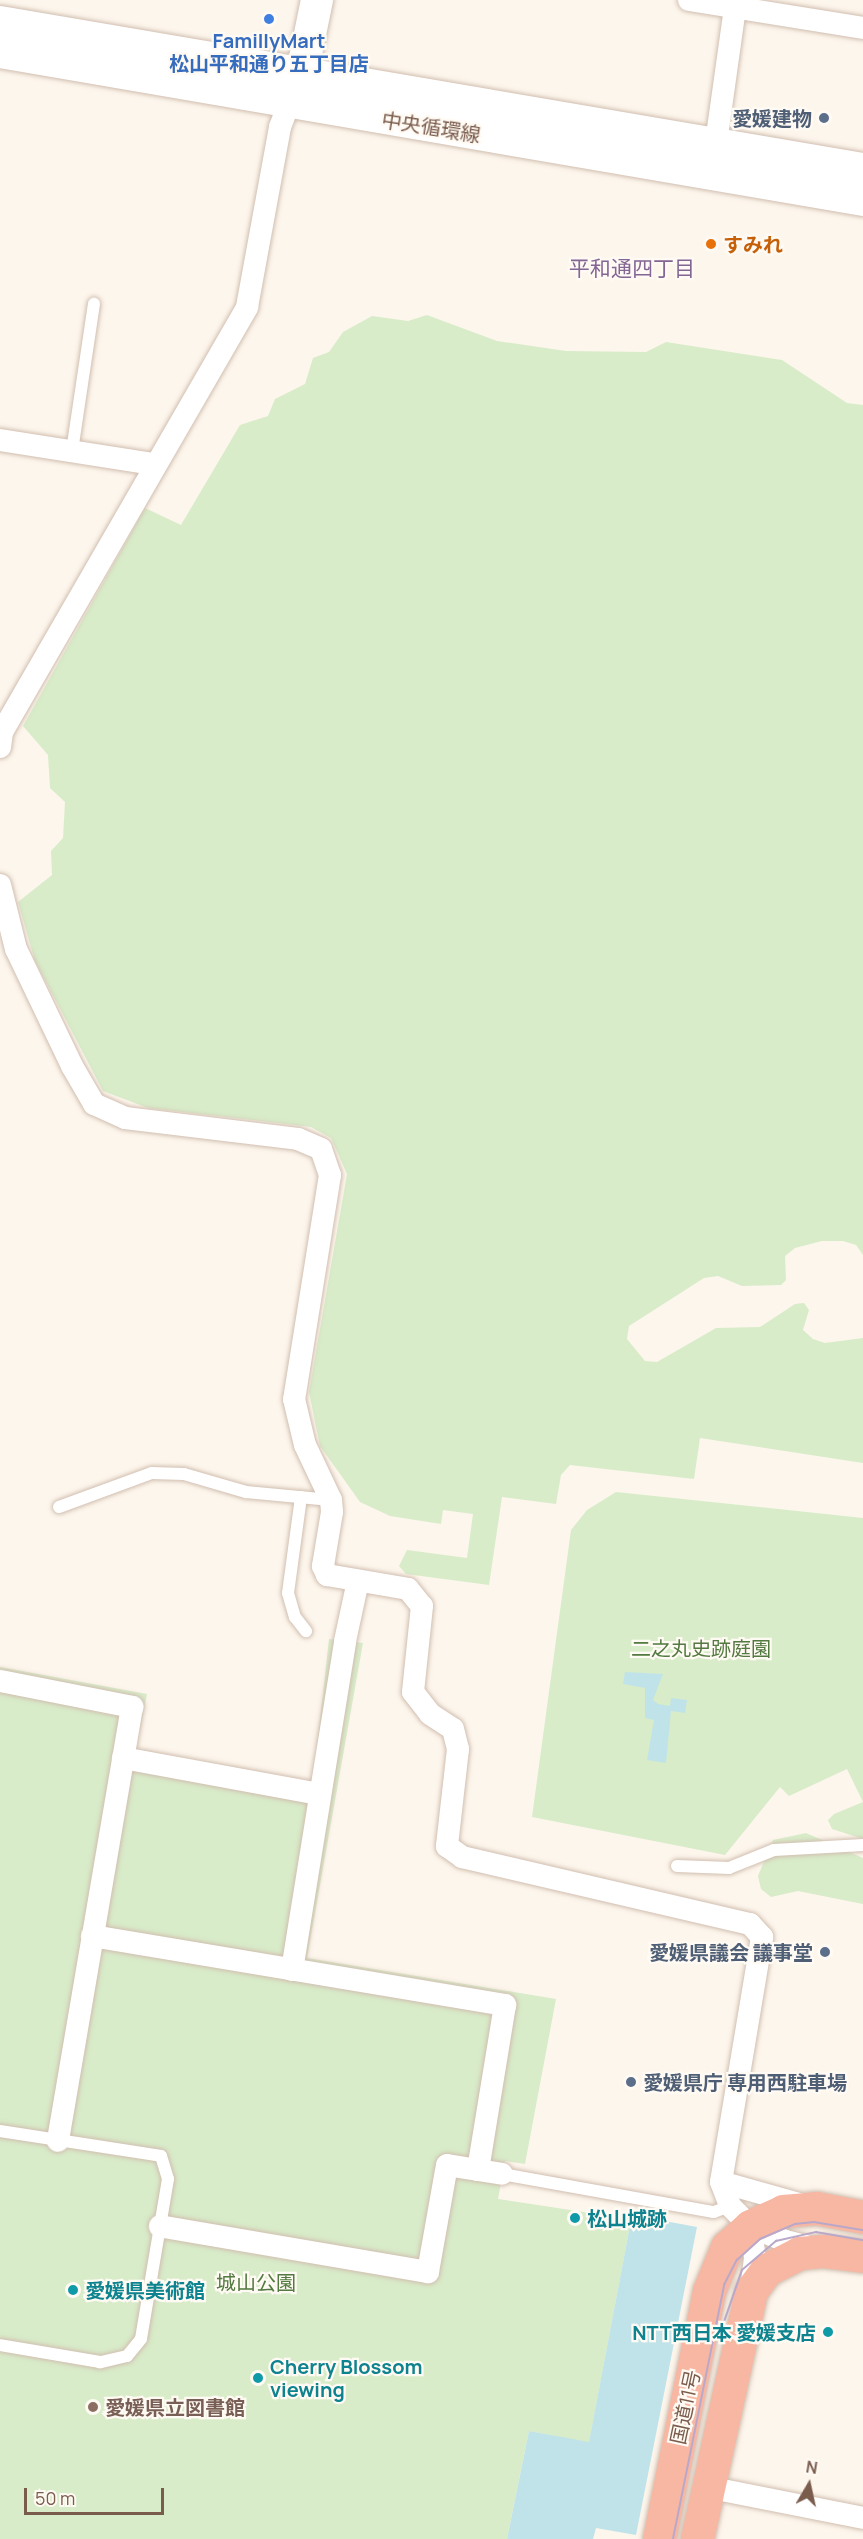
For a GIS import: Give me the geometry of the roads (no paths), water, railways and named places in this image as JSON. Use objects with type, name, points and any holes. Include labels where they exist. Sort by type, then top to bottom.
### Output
[{"type":"highway","name":"国道11号","points":[[659,2539],[710,2291],[740,2216],[816,2208],[863,2217]]},
{"type":"highway","points":[[751,2290],[779,2261],[799,2253],[824,2251],[863,2256]]},
{"type":"highway","name":"国道11号","points":[[696,2539],[751,2290]]},
{"type":"street","points":[[0,747],[2,732],[154,464],[247,307],[280,127],[302,73],[317,0]]},
{"type":"street","points":[[689,0],[735,4],[863,28]]},
{"type":"street","points":[[714,158],[735,4]]},
{"type":"street","name":"中央循環線","points":[[0,22],[493,105],[714,158],[863,200]]},
{"type":"street","points":[[125,75],[129,44]]},
{"type":"street","name":"中央循環線","points":[[0,52],[288,104],[488,136],[714,158],[863,169]]},
{"type":"street","points":[[488,136],[493,105]]},
{"type":"street","points":[[0,440],[154,464]]},
{"type":"street","points":[[0,885],[8,948],[94,1104],[125,1118],[298,1139],[321,1149],[330,1175],[294,1399],[305,1445],[331,1500],[332,1512],[323,1566],[327,1575],[408,1589],[422,1606],[413,1692],[430,1714],[453,1729],[458,1749],[447,1846],[462,1857],[750,1924],[762,1937],[721,2182],[740,2216],[754,2258],[751,2290]]},
{"type":"street","points":[[292,1970],[320,1794],[358,1581]]},
{"type":"street","points":[[0,1681],[132,1707],[58,2140]]},
{"type":"street","points":[[123,1758],[320,1794]]},
{"type":"street","points":[[92,1936],[505,2004],[477,2170]]},
{"type":"street","points":[[160,2226],[428,2272],[447,2165],[502,2174]]},
{"type":"street","points":[[721,2182],[816,2208]]},
{"type":"street","points":[[740,2216],[785,2241],[824,2251]]},
{"type":"street","points":[[707,2487],[863,2518]]},
{"type":"lane","points":[[72,452],[94,304]]},
{"type":"lane","points":[[59,1507],[152,1473],[184,1474],[225,1488],[331,1500]]},
{"type":"lane","points":[[301,1497],[288,1593],[295,1617],[306,1631]]},
{"type":"lane","points":[[677,1866],[729,1868],[774,1850],[863,1845]]},
{"type":"lane","points":[[0,2131],[160,2156],[168,2179],[141,2339],[127,2356],[100,2362],[0,2345]]},
{"type":"lane","points":[[502,2174],[740,2216]]},
{"type":"water","points":[[625,1672],[663,1674],[653,1700],[658,1704],[670,1706],[671,1698],[687,1700],[685,1713],[671,1711],[666,1763],[647,1760],[654,1720],[645,1718],[645,1688],[623,1684]]},
{"type":"water","points":[[632,2215],[697,2227],[636,2535],[596,2528],[593,2539],[507,2539],[529,2431],[589,2442]]},
{"type":"tram line","points":[[673,2539],[724,2285],[737,2260],[760,2239],[795,2224],[814,2222],[863,2230]]},
{"type":"tram line","points":[[724,2322],[742,2270],[776,2241],[816,2232],[863,2240]]},
{"type":"place","name":"FamillyMart 松山平和通り五丁目店","points":[[269,19]]},
{"type":"place","name":"愛媛建物","points":[[824,118]]},
{"type":"place","name":"すみれ","points":[[711,244]]},
{"type":"place","name":"愛媛県議会 議事堂","points":[[825,1952]]},
{"type":"place","name":"愛媛県庁 専用西駐車場","points":[[631,2082]]},
{"type":"place","name":"松山城跡","points":[[575,2218]]},
{"type":"place","name":"愛媛県美術館","points":[[73,2290]]},
{"type":"place","name":"NTT西日本 愛媛支店","points":[[828,2332]]},
{"type":"place","name":"Cherry Blossom viewing","points":[[258,2378]]},
{"type":"place","name":"愛媛県立図書館","points":[[93,2407]]},
{"type":"district","name":"平和通四丁目","points":[[632,268]]},
{"type":"park label","name":"二之丸史跡庭園","points":[[701,1648]]},
{"type":"park label","name":"城山公園","points":[[256,2282]]}]
